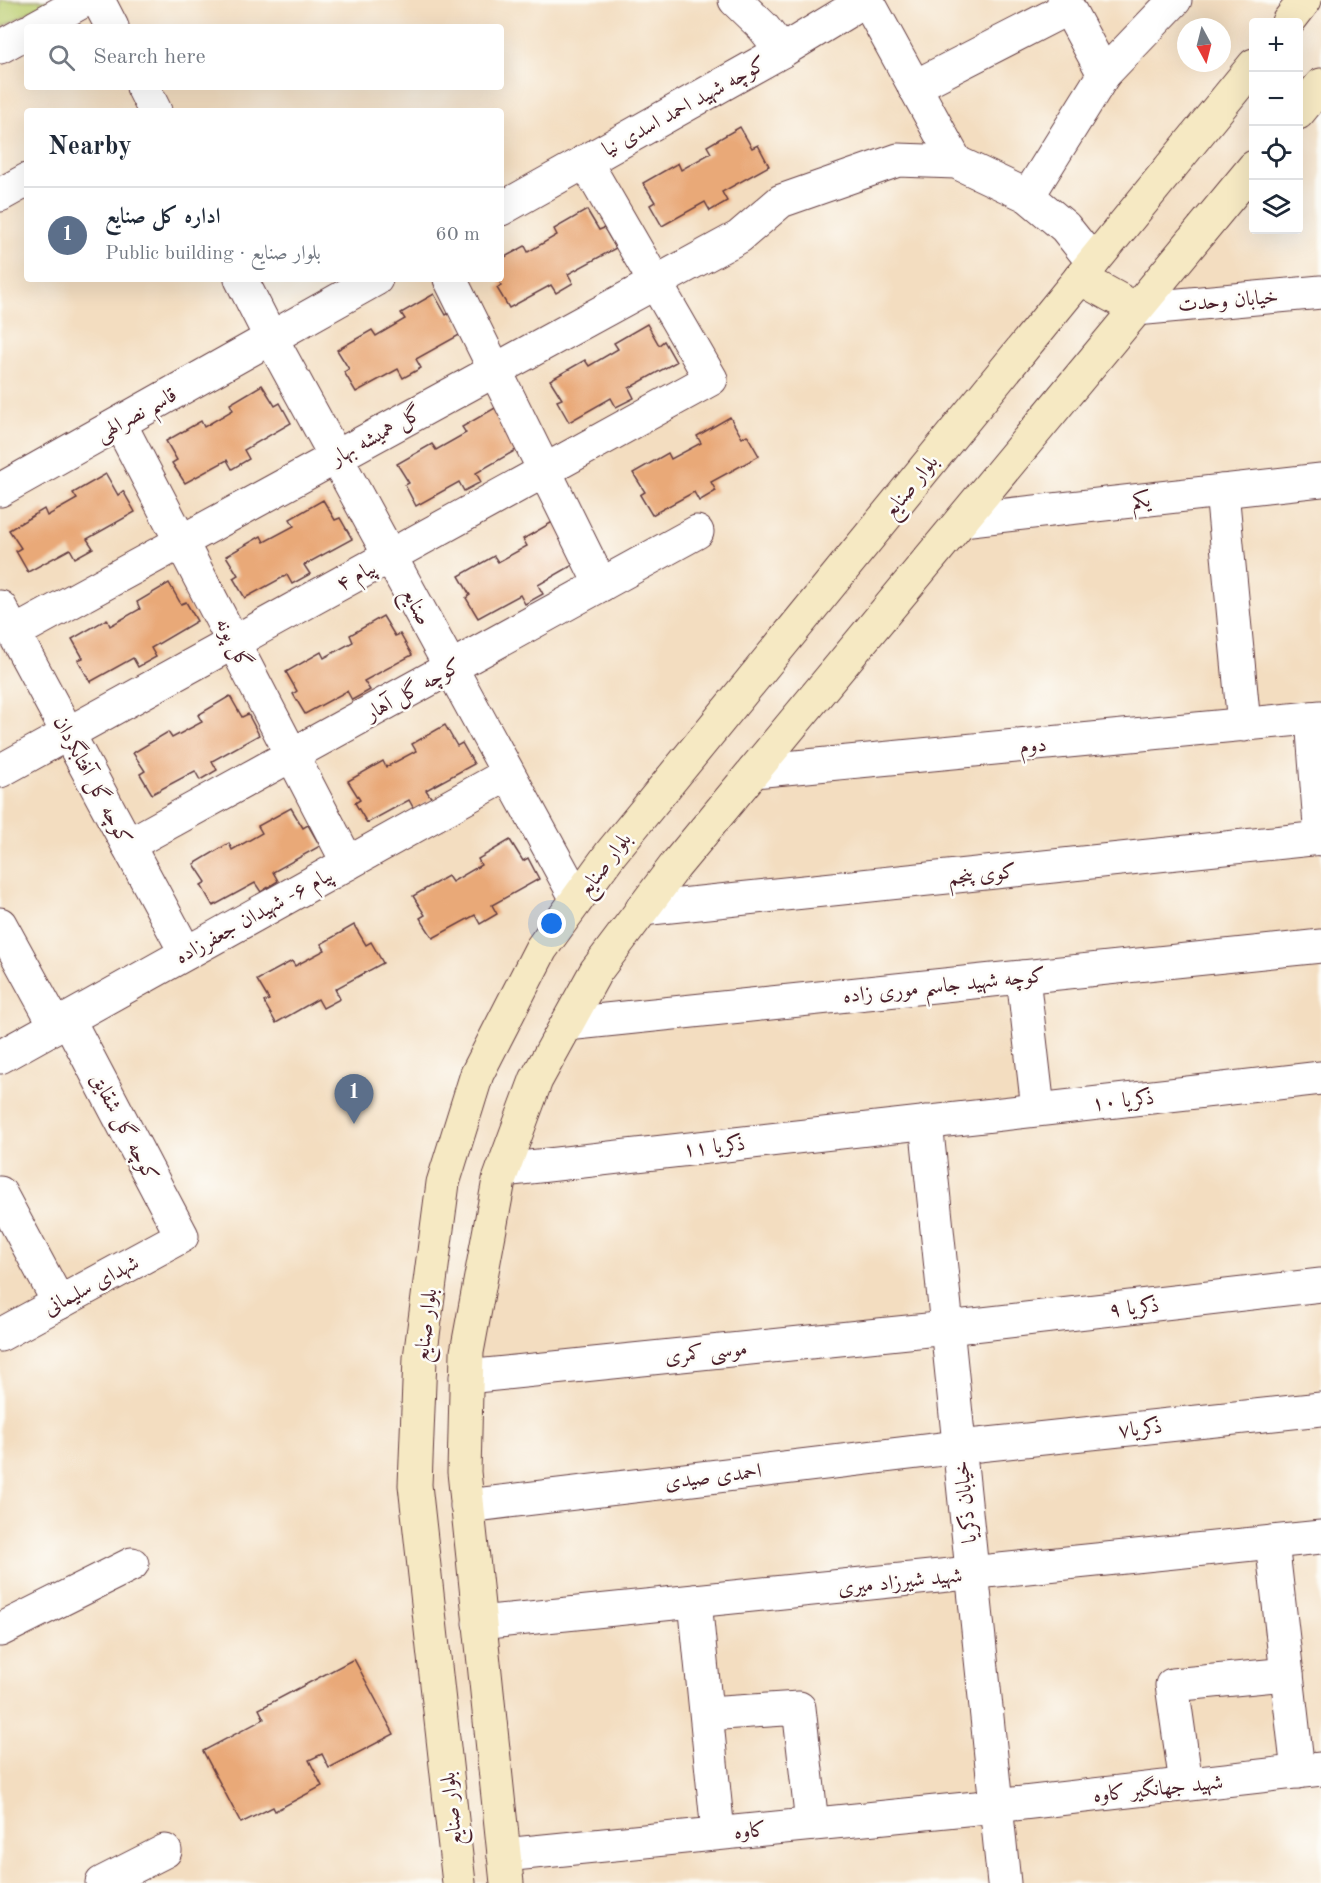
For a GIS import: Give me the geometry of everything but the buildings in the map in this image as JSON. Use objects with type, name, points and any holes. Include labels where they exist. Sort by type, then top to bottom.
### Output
[{"type":"street","points":[[41,24],[85,0]]},
{"type":"street","points":[[98,0],[110,24]]},
{"type":"street","points":[[735,0],[763,27],[782,51]]},
{"type":"street","points":[[867,0],[956,162],[1028,196],[1065,227],[1087,270],[1136,309]]},
{"type":"street","name":"کوچه شهید احمد اسدی نیا","points":[[504,207],[782,51],[867,0]]},
{"type":"street","points":[[1028,196],[1104,74],[1175,0]]},
{"type":"street","points":[[1291,18],[1305,0]]},
{"type":"street","points":[[914,87],[1066,4],[1104,74]]},
{"type":"street","points":[[0,47],[24,34]]},
{"type":"street","name":"بلوار صنایع","points":[[459,1883],[415,1485],[420,1358],[444,1183],[477,1074],[541,949],[626,834],[1249,71]]},
{"type":"street","points":[[1303,107],[1321,85]]},
{"type":"street","name":"گل همیشه بهار","points":[[7,620],[182,542],[739,237],[781,201],[898,160],[956,162]]},
{"type":"street","points":[[585,161],[655,283]]},
{"type":"street","points":[[506,1869],[464,1473],[466,1377],[471,1328],[499,1180],[536,1080],[596,971],[675,866],[1249,173]]},
{"type":"street","points":[[0,195],[24,182]]},
{"type":"street","name":"صنایع","points":[[243,282],[577,899]]},
{"type":"street","points":[[271,338],[371,282]]},
{"type":"street","points":[[451,282],[601,585]]},
{"type":"street","name":"پیام ۴","points":[[0,771],[711,379],[655,283]]},
{"type":"street","name":"خیابان وحدت","points":[[1136,309],[1321,292]]},
{"type":"street","name":"قاسم نصرالهی","points":[[0,490],[271,338]]},
{"type":"street","name":"گل پونه","points":[[120,424],[348,863]]},
{"type":"street","name":"یکم","points":[[962,519],[1321,480]]},
{"type":"street","points":[[1222,491],[1244,725]]},
{"type":"street","name":"کوچه گل آهار","points":[[128,845],[697,532]]},
{"type":"street","name":"کوچه گل آفتابگردان","points":[[7,620],[186,953]]},
{"type":"street","points":[[1317,718],[1321,838]]},
{"type":"street","name":"دوم","points":[[754,771],[1317,718]]},
{"type":"street","name":"پیام ۶- شهیدان جعفرزاده","points":[[0,1057],[508,774]]},
{"type":"street","name":"کوی پنجم","points":[[642,909],[1321,838]]},
{"type":"street","name":"کوچه گل شقایق","points":[[0,924],[62,1022],[182,1236]]},
{"type":"street","name":"کوچه شهید جاسم موری زاده","points":[[567,1024],[1321,946]]},
{"type":"street","points":[[1023,977],[1038,1109]]},
{"type":"street","name":"ذکریا ۱۰","points":[[926,1122],[1321,1078]]},
{"type":"street","name":"ذکریا ۱۱","points":[[503,1170],[926,1122]]},
{"type":"street","name":"خیابان ذکریا","points":[[926,1122],[1004,1883]]},
{"type":"street","points":[[0,1193],[59,1303]]},
{"type":"street","name":"شهدای سلیمانی","points":[[0,1335],[182,1236]]},
{"type":"street","name":"ذکریا ۹","points":[[947,1328],[1321,1286]]},
{"type":"street","points":[[425,1323],[471,1328]]},
{"type":"street","name":"موسی کمری","points":[[466,1377],[947,1328]]},
{"type":"street","name":"ذکریا۷","points":[[959,1447],[1321,1409]]},
{"type":"street","name":"احمدی صیدی","points":[[467,1506],[959,1447]]},
{"type":"street","name":"شهید شیرزاد میری","points":[[479,1623],[1321,1537]]},
{"type":"street","points":[[1272,1542],[1287,1674],[1309,1771]]},
{"type":"street","points":[[0,1630],[132,1564]]},
{"type":"street","points":[[694,1601],[718,1833]]},
{"type":"street","points":[[1186,1784],[1172,1685],[1287,1674]]},
{"type":"street","points":[[707,1714],[799,1708],[812,1824]]},
{"type":"street","name":"شهید جهانگیر کاوه","points":[[996,1806],[1309,1771]]},
{"type":"street","name":"کاوه","points":[[506,1869],[718,1833],[996,1806]]},
{"type":"street","points":[[102,1883],[165,1851]]},
{"type":"green space","points":[[0,0],[47,0],[48,2],[0,28]]},
{"type":"place","name":"اداره کل صنایع","points":[[354,1124]]}]
